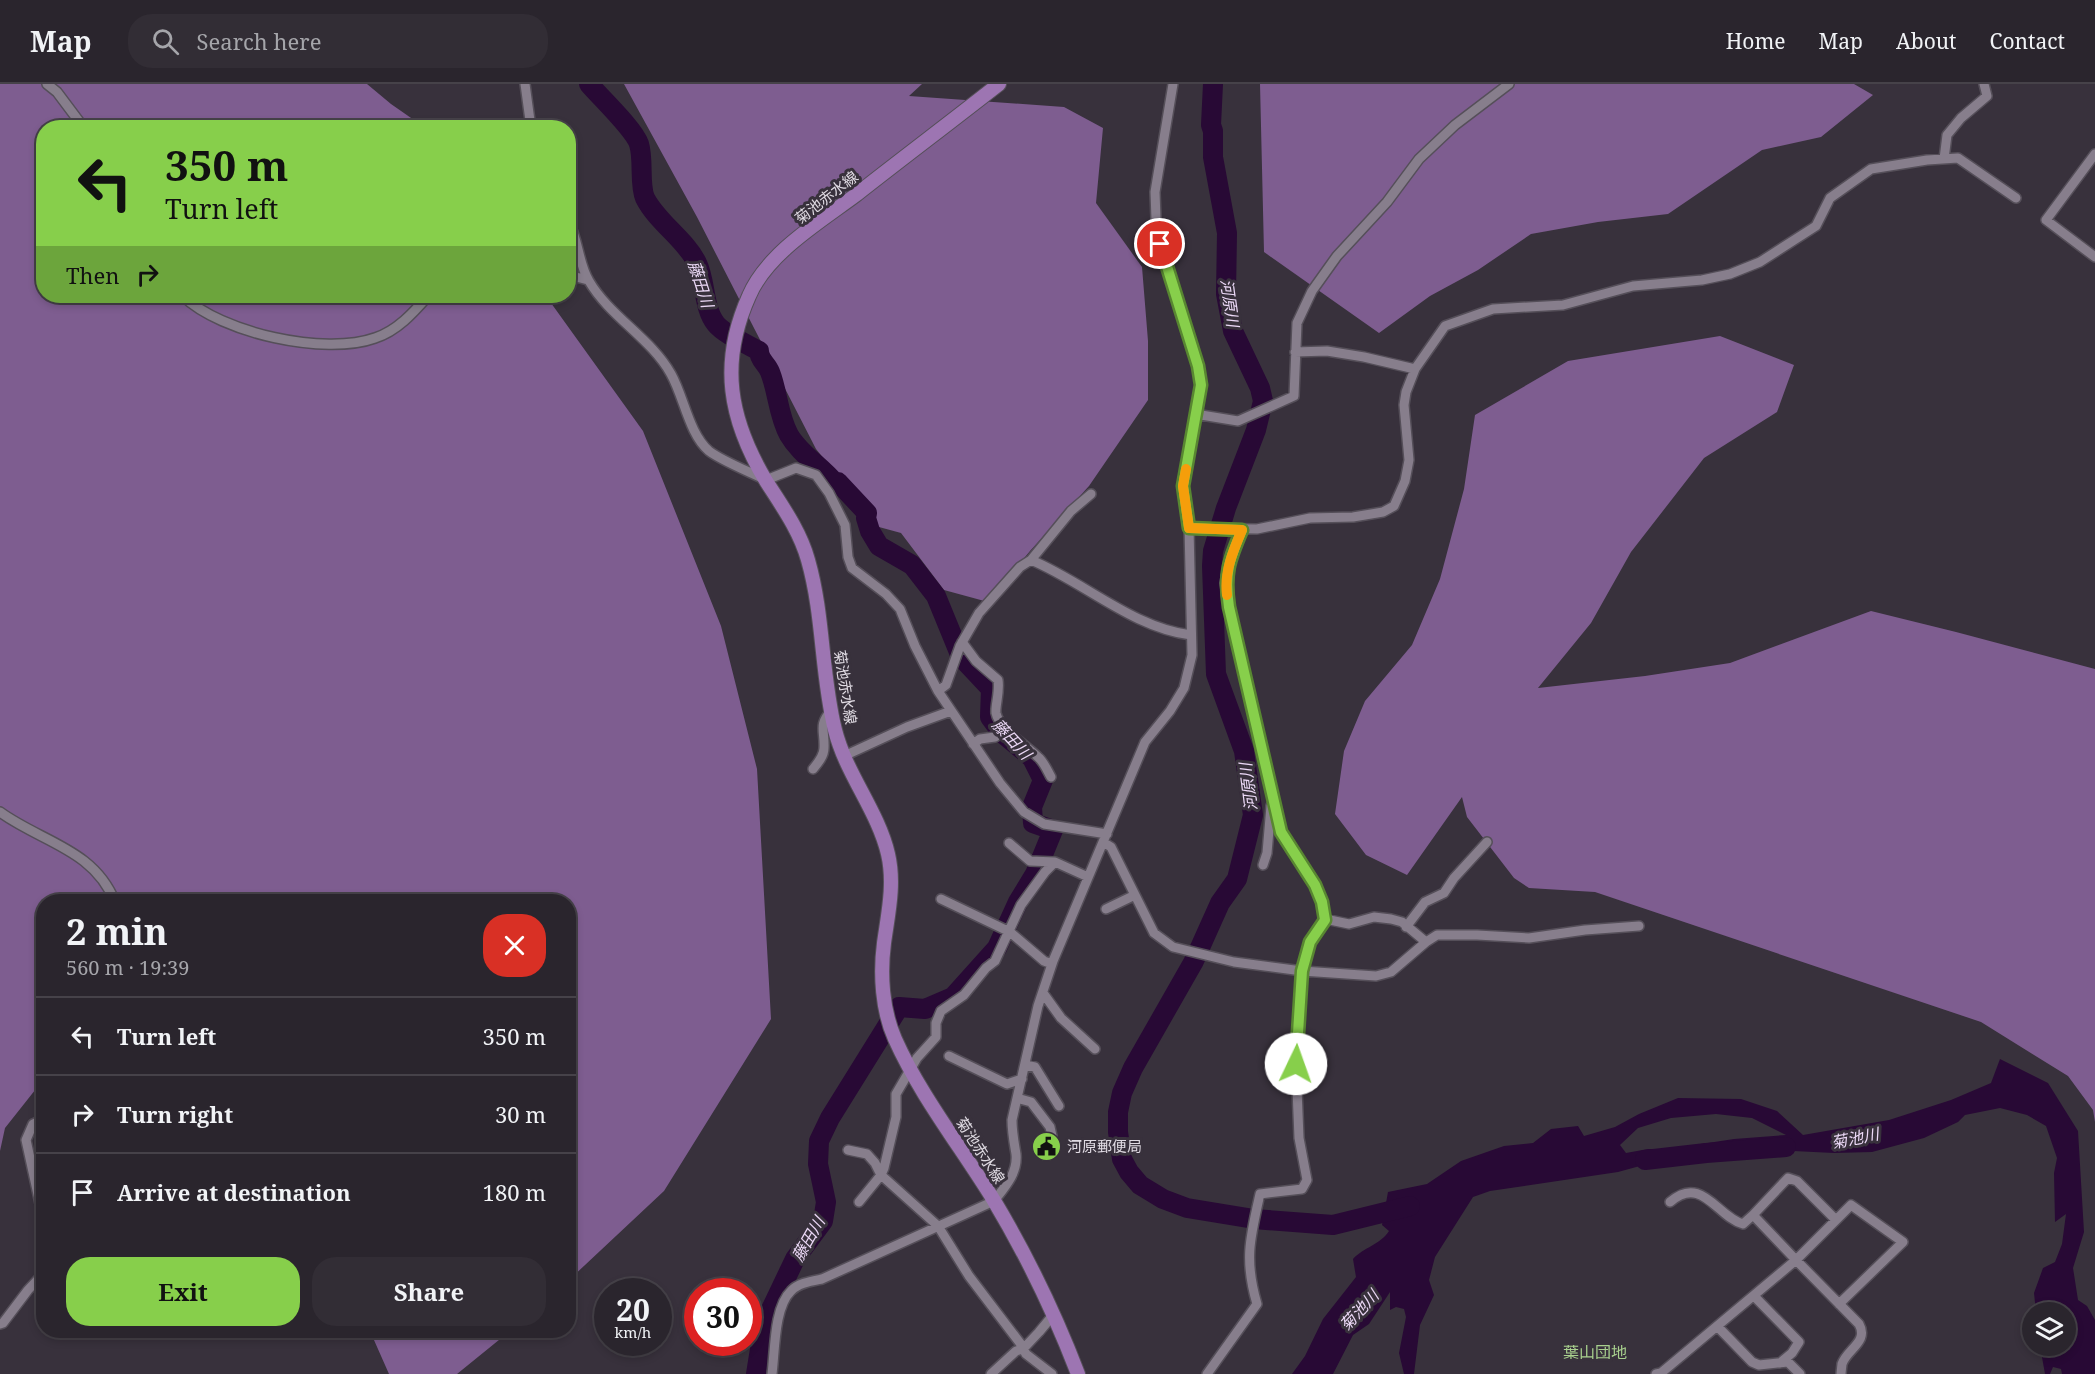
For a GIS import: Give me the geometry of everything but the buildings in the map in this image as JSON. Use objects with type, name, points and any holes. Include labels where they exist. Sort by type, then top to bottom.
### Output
[{"type":"main road","name":"菊池赤水線","points":[[999,84],[780,253],[750,292],[739,322],[731,355],[732,386],[736,414],[748,446],[766,480],[786,510],[808,558],[819,613],[831,711],[844,756],[879,828],[888,854],[891,878],[890,905],[883,948],[884,1002],[895,1039],[910,1068],[994,1201],[1053,1314],[1078,1374]]},
{"type":"street","points":[[47,84],[57,92],[78,120]]},
{"type":"street","points":[[525,84],[530,120]]},
{"type":"street","points":[[772,1374],[779,1315],[783,1300],[792,1289],[822,1279],[994,1201],[1010,1180],[1015,1169],[1016,1155],[1012,1137],[1012,1120],[1052,964],[1145,742],[1170,711],[1184,688],[1192,655],[1189,528],[1183,486],[1201,385],[1198,366],[1160,244],[1156,219],[1155,192],[1173,84]]},
{"type":"street","points":[[1196,414],[1238,421],[1294,396],[1297,323],[1312,291],[1337,256],[1387,202],[1419,159],[1455,125],[1509,84]]},
{"type":"street","points":[[1944,159],[1947,135],[1961,118],[1987,96],[1984,84]]},
{"type":"street","points":[[2095,154],[2046,220],[2095,256]]},
{"type":"street","points":[[1189,528],[1257,529],[1310,518],[1373,514],[1394,506],[1405,481],[1410,460],[1404,405],[1406,392],[1415,369],[1445,326],[1493,309],[1563,305],[1633,286],[1702,280],[1730,274],[1760,262],[1816,226],[1830,198],[1871,169],[1958,158],[2016,198]]},
{"type":"street","points":[[576,238],[588,280],[598,295],[670,372],[681,393],[698,439],[710,452],[766,480],[796,468],[816,476],[829,493],[845,525],[848,557],[852,568],[886,594],[900,609],[915,646],[938,691],[1000,783],[1024,812],[1044,824],[1105,838],[1154,933],[1173,947],[1234,962],[1302,971],[1376,976],[1391,972],[1437,935],[1530,938],[1585,930],[1640,926]]},
{"type":"street","points":[[576,277],[588,280]]},
{"type":"street","points":[[193,303],[234,326],[270,336],[293,341],[344,344],[376,338],[398,326],[421,303]]},
{"type":"street","points":[[1295,352],[1327,351],[1415,369]]},
{"type":"street","points":[[938,691],[946,685],[962,642],[979,613],[1020,567],[1031,560],[1071,512],[1091,494]]},
{"type":"street","points":[[1207,1374],[1257,1304],[1248,1264],[1260,1194],[1302,1189],[1307,1180],[1299,1138],[1296,1064],[1302,971],[1310,942],[1325,920],[1322,902],[1315,885],[1281,832],[1243,670],[1225,583],[1231,554],[1242,530]]},
{"type":"street","points":[[1031,560],[1053,569],[1132,615],[1178,633],[1191,635]]},
{"type":"street","points":[[962,642],[976,661],[998,680],[1000,692],[996,713],[1007,729],[1041,759],[1051,777]]},
{"type":"street","points":[[813,769],[822,758],[823,725],[831,711]]},
{"type":"street","points":[[844,756],[907,727],[951,711]]},
{"type":"street","points":[[973,744],[980,739],[995,737],[1007,729]]},
{"type":"street","points":[[1263,865],[1267,853],[1271,806],[1274,800]]},
{"type":"street","points":[[0,812],[69,849],[109,887],[112,894]]},
{"type":"street","points":[[1406,927],[1425,902],[1444,893],[1454,878],[1487,842]]},
{"type":"street","points":[[1009,843],[1030,861],[1055,862],[1088,877]]},
{"type":"street","points":[[858,1202],[880,1175],[896,1117],[896,1094],[904,1084],[910,1068],[936,1037],[936,1023],[941,1011],[964,995],[986,968],[995,961],[1021,905],[1055,862]]},
{"type":"street","points":[[1106,909],[1135,895]]},
{"type":"street","points":[[941,899],[1010,932],[1044,961],[1052,964]]},
{"type":"street","points":[[1325,920],[1349,924],[1374,917],[1402,922],[1426,942]]},
{"type":"street","points":[[1043,993],[1061,1018],[1095,1049]]},
{"type":"street","points":[[949,1056],[1006,1084],[1022,1078]]},
{"type":"street","points":[[1025,1065],[1035,1067],[1059,1106]]},
{"type":"street","points":[[1017,1098],[1031,1102],[1050,1127],[1052,1136]]},
{"type":"street","points":[[36,1123],[33,1124],[26,1140],[36,1186]]},
{"type":"street","points":[[848,1150],[867,1154],[875,1163],[880,1175],[938,1226],[969,1276],[1026,1354],[1052,1374]]},
{"type":"street","points":[[1670,1202],[1678,1195],[1693,1194],[1708,1197],[1732,1221],[1743,1224],[1788,1178],[1797,1181],[1836,1220]]},
{"type":"street","points":[[1656,1374],[1796,1260],[1851,1205],[1903,1242],[1839,1304]]},
{"type":"street","points":[[1753,1215],[1860,1324],[1861,1340],[1842,1364],[1841,1374]]},
{"type":"street","points":[[0,1324],[36,1282]]},
{"type":"street","points":[[1754,1296],[1799,1342],[1792,1353],[1780,1363]]},
{"type":"street","points":[[991,1374],[1023,1348],[1053,1314]]},
{"type":"street","points":[[1717,1326],[1752,1362],[1759,1365],[1788,1362],[1800,1374]]},
{"type":"shaded area","points":[[0,84],[367,84],[414,120],[36,120],[36,303],[551,303],[643,431],[721,626],[757,769],[771,1019],[664,1191],[576,1273],[576,894],[36,894],[36,1089],[5,1128],[0,1151]]},
{"type":"shaded area","points":[[624,84],[922,84],[909,96],[1064,107],[1103,128],[1096,203],[1142,267],[1148,341],[1148,400],[1089,486],[1030,551],[988,602],[944,590],[901,533],[879,527],[816,449],[697,217]]},
{"type":"shaded area","points":[[1260,84],[1854,84],[1873,95],[1821,137],[1762,150],[1668,214],[1598,222],[1531,234],[1478,270],[1430,296],[1379,333],[1264,252]]},
{"type":"shaded area","points":[[1720,336],[1794,365],[1777,412],[1704,458],[1631,552],[1591,623],[1538,688],[1645,676],[1730,663],[1871,611],[2095,669],[2095,1122],[2093,1110],[2068,1076],[1981,1022],[1595,892],[1529,888],[1514,878],[1467,817],[1462,797],[1407,875],[1366,855],[1335,814],[1344,751],[1365,701],[1412,645],[1440,579],[1464,489],[1475,415],[1568,361]]},
{"type":"shaded area","points":[[373,1338],[501,1338],[457,1374],[389,1374]]},
{"type":"water","points":[[2000,1059],[2048,1083],[2078,1131],[2084,1232],[2073,1268],[2078,1300],[2087,1306],[2095,1320],[2095,1374],[2062,1374],[2061,1369],[2053,1367],[2050,1374],[2045,1374],[2042,1356],[2076,1356],[2076,1302],[2035,1302],[2034,1293],[2043,1268],[2055,1262],[2062,1244],[2066,1214],[2055,1222],[2054,1173],[2057,1158],[2046,1126],[2027,1115],[2000,1108],[1965,1115],[1958,1122],[1924,1138],[1872,1152],[1834,1153],[1709,1147],[1618,1172],[1490,1191],[1473,1197],[1435,1257],[1429,1280],[1434,1295],[1420,1325],[1414,1374],[1404,1374],[1399,1353],[1406,1317],[1404,1309],[1396,1307],[1390,1310],[1390,1292],[1369,1324],[1353,1335],[1333,1374],[1292,1374],[1305,1356],[1323,1319],[1356,1277],[1353,1259],[1381,1240],[1389,1231],[1382,1225],[1388,1192],[1427,1184],[1461,1161],[1504,1146],[1533,1143],[1551,1129],[1578,1126],[1584,1136],[1615,1127],[1678,1098],[1741,1099],[1777,1111],[1803,1135],[1889,1120],[1951,1100],[1991,1083]],"holes":[[[1716,1114],[1752,1118],[1786,1135],[1734,1139],[1626,1153],[1620,1145],[1638,1128],[1671,1118]]]},
{"type":"waterway","name":"藤田川","points":[[589,84],[636,138],[640,150],[645,198],[697,263],[712,318],[724,331],[759,351],[760,357],[770,372],[789,435],[805,454],[835,483],[838,482],[867,513],[866,518],[870,531],[879,546],[912,565],[936,596],[961,657],[991,689],[990,717],[1001,732],[1032,758],[1043,780],[1032,807],[1033,823],[1053,830],[1035,874],[1018,902],[997,948],[953,997],[925,1009],[899,1007],[830,1118],[819,1141],[818,1164],[826,1202],[823,1221],[795,1259],[764,1324],[756,1374]]},
{"type":"waterway","name":"河原川","points":[[1213,84],[1211,125],[1213,157],[1227,233],[1226,294],[1233,331],[1260,388],[1263,401],[1256,430],[1226,508],[1213,551],[1212,566],[1216,674],[1244,751],[1253,815],[1237,879],[1220,903],[1194,961],[1133,1068],[1122,1093],[1118,1112],[1122,1159],[1140,1185],[1163,1199],[1187,1208],[1254,1219],[1333,1225],[1410,1206]]},
{"type":"waterway","name":"菊池川","points":[[1645,1160],[1786,1147]]},
{"type":"slow traffic","points":[[1186,469],[1183,486],[1189,528],[1242,530],[1231,554],[1225,583],[1227,595]]},
{"type":"place","name":"河原郵便局","points":[[1046,1146]]},
{"type":"district","name":"葉山団地","points":[[1595,1352]]},
{"type":"route","points":[[1160,244],[1198,366],[1201,385],[1183,486],[1189,528],[1242,530],[1231,554],[1225,583],[1229,607],[1281,832],[1315,885],[1322,902],[1325,920],[1310,942],[1302,971],[1296,1064]]}]
